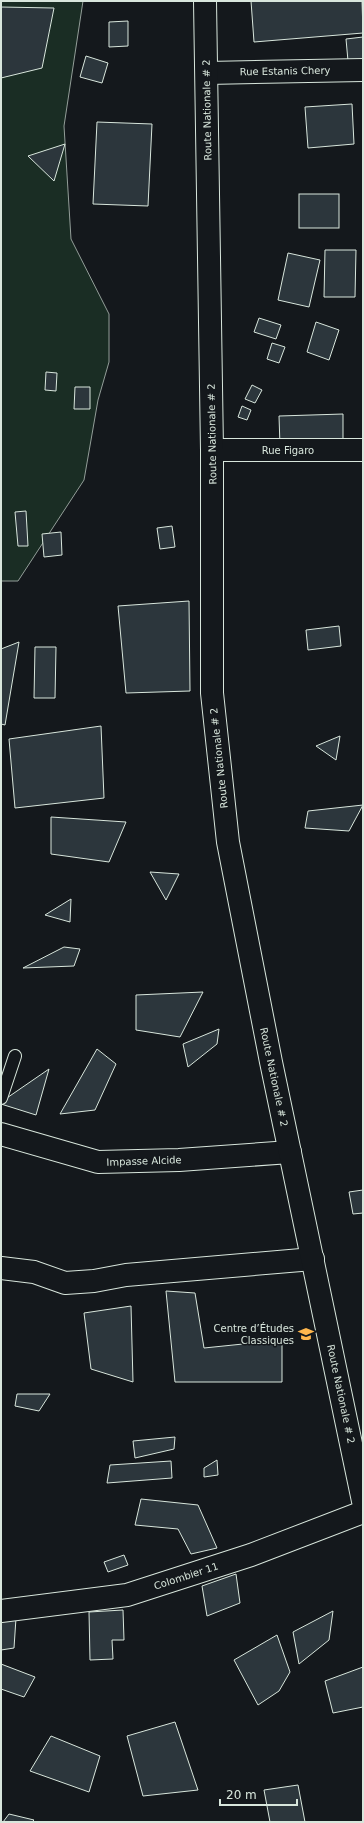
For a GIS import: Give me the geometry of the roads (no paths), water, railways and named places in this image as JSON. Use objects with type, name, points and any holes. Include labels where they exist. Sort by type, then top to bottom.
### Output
[{"type":"main road","name":"Route Nationale # 2","points":[[205,1],[212,450],[212,693],[227,834],[290,1152],[363,1501]]},
{"type":"main road","name":"Rue Estanis Chery","points":[[207,73],[363,70]]},
{"type":"main road","name":"Rue Figaro","points":[[212,450],[363,450]]},
{"type":"main road","name":"Impasse Alcide","points":[[1,1134],[98,1162],[179,1160],[290,1152]]},
{"type":"main road","points":[[1,1268],[34,1272],[65,1282],[94,1281],[126,1275],[313,1259]]},
{"type":"main road","name":"Colombier 11","points":[[1,1611],[127,1595],[251,1555],[363,1512]]},
{"type":"lane","points":[[1,1098],[15,1056]]},
{"type":"place","name":"Centre d’Études Classiques","points":[[306,1334]]}]
